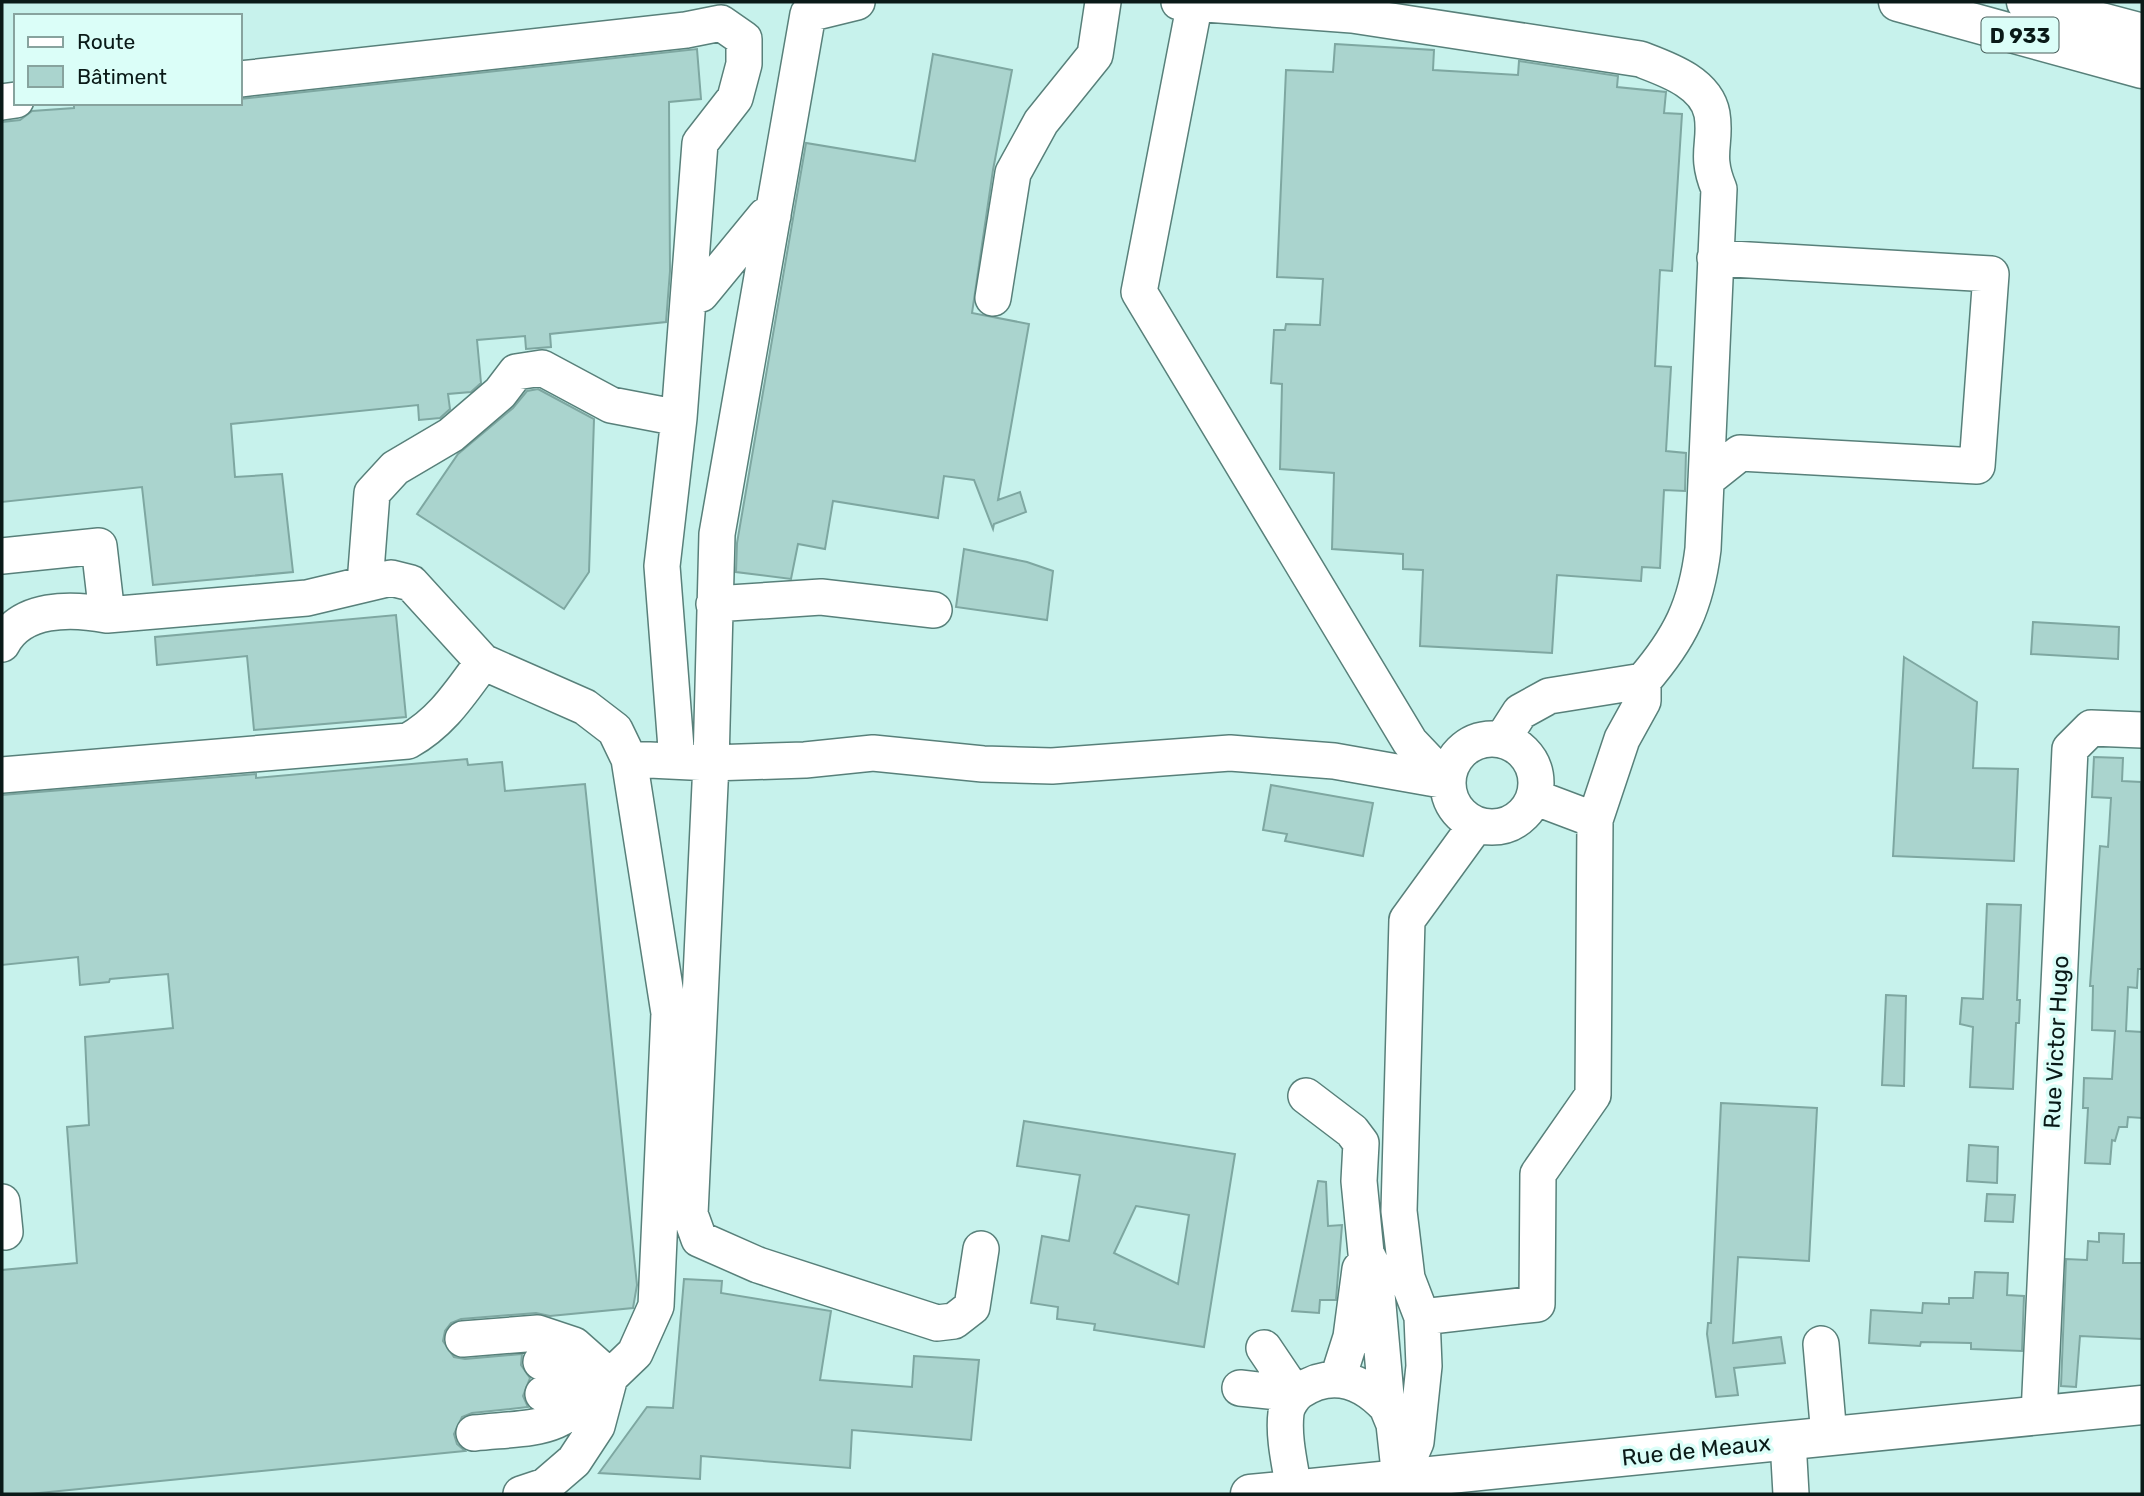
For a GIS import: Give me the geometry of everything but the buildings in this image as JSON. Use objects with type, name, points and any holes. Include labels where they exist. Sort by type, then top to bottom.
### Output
[{"type":"main road","name":"D 933","points":[[1898,2],[2142,69]]},
{"type":"main road","name":"D 933","points":[[2026,2],[2142,33]]},
{"type":"main road","name":"Rue de Meaux","points":[[1250,1494],[1401,1486],[1829,1436],[2142,1405]]},
{"type":"street","points":[[857,2],[808,14],[717,534],[711,762],[690,1214],[699,1239],[758,1265],[937,1322],[954,1321],[972,1307],[981,1249]]},
{"type":"street","points":[[993,298],[1013,173],[1041,122],[1095,55],[1102,2]]},
{"type":"street","points":[[1180,2],[1366,18],[1640,59],[1675,72],[1697,89],[1712,112],[1709,166],[1719,189],[1703,549],[1698,588],[1685,623],[1643,681],[1643,701],[1622,739],[1595,820],[1593,1095],[1538,1174],[1537,1304],[1422,1317]]},
{"type":"street","points":[[1195,2],[1139,292],[1410,741],[1447,781],[1454,807],[1476,825],[1505,826],[1528,810],[1534,797],[1534,768],[1515,746],[1502,740],[1479,741],[1459,753],[1451,765],[1447,781]]},
{"type":"street","points":[[242,79],[686,30],[721,23],[744,40],[744,64],[735,98],[700,143],[679,418],[662,566],[677,761]]},
{"type":"street","points":[[689,295],[701,294],[765,216],[773,216]]},
{"type":"street","points":[[1706,480],[1740,453],[1977,466],[1990,274],[1715,258]]},
{"type":"street","points":[[365,584],[372,493],[396,468],[451,435],[500,393],[516,372],[542,368],[611,405],[679,418]]},
{"type":"street","points":[[2,556],[99,546],[107,615]]},
{"type":"street","points":[[2,644],[7,633],[32,615],[82,610],[107,615],[307,598],[391,578],[411,583],[483,662],[585,707],[615,730],[629,759],[668,1013],[656,1306],[635,1353],[579,1409],[549,1426],[474,1433]]},
{"type":"street","points":[[714,604],[821,597],[934,610]]},
{"type":"street","points":[[2,775],[408,741],[445,714],[483,662]]},
{"type":"street","points":[[1502,740],[1520,712],[1549,696],[1643,681]]},
{"type":"street","name":"Rue Victor Hugo","points":[[2039,1415],[2070,749],[2091,728],[2142,730]]},
{"type":"street","points":[[629,759],[711,762],[805,760],[873,753],[983,764],[1052,766],[1230,753],[1334,761],[1447,781]]},
{"type":"street","points":[[1534,797],[1595,820]]},
{"type":"street","points":[[1401,1486],[1416,1442],[1424,1366],[1422,1317],[1407,1278],[1399,1211],[1407,920],[1476,825]]},
{"type":"street","points":[[1306,1096],[1352,1131],[1361,1143],[1354,1190]]},
{"type":"street","points":[[1326,1134],[1348,1153],[1366,1253],[1375,1271],[1387,1407],[1394,1424],[1401,1486]]},
{"type":"street","points":[[1338,1378],[1351,1338],[1359,1273],[1366,1253]]},
{"type":"street","points":[[463,1339],[538,1333],[574,1345],[610,1377]]},
{"type":"street","points":[[1821,1344],[1829,1436]]},
{"type":"street","points":[[1264,1348],[1290,1402],[1294,1490]]},
{"type":"street","points":[[542,1378],[561,1360],[610,1377]]},
{"type":"street","points":[[521,1494],[545,1486],[574,1461],[597,1426],[610,1377]]},
{"type":"street","points":[[1240,1400],[1290,1402],[1314,1381],[1338,1378],[1371,1390],[1387,1407]]},
{"type":"street","points":[[1788,1441],[1791,1494]]}]
